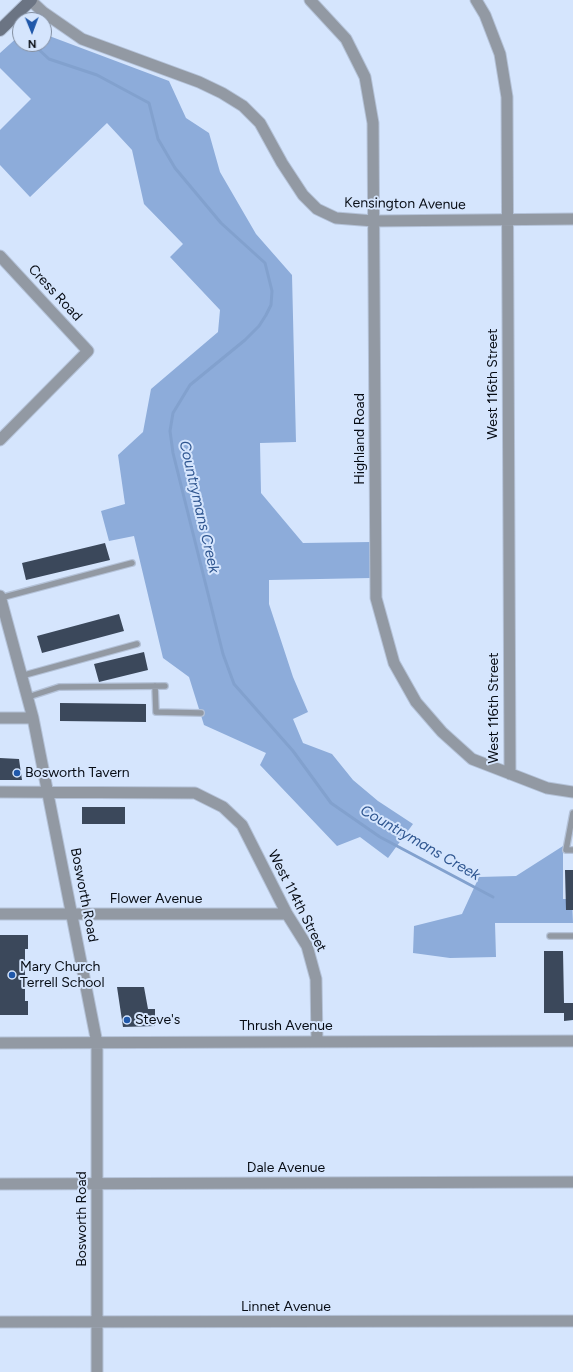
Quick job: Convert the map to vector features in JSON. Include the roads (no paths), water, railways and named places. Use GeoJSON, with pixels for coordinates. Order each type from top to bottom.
{"type":"FeatureCollection","features":[{"type":"Feature","properties":{"kind":"street","name":"Kensington Avenue"},"geometry":{"type":"LineString","coordinates":[[31,0],[43,12],[82,39],[198,82],[222,93],[243,106],[260,123],[282,163],[303,195],[317,209],[336,218],[374,221],[573,219]]}},
{"type":"Feature","properties":{"kind":"street"},"geometry":{"type":"LineString","coordinates":[[0,30],[31,0]]}},
{"type":"Feature","properties":{"kind":"street","name":"Highland Road"},"geometry":{"type":"LineString","coordinates":[[310,0],[346,39],[365,77],[373,123],[376,598],[394,663],[416,702],[442,732],[472,759],[547,788],[573,792]]}},
{"type":"Feature","properties":{"kind":"street","name":"West 116th Street"},"geometry":{"type":"LineString","coordinates":[[476,0],[485,15],[500,54],[507,98],[510,774]]}},
{"type":"Feature","properties":{"kind":"street","name":"Cress Road"},"geometry":{"type":"LineString","coordinates":[[0,256],[88,351],[0,440]]}},
{"type":"Feature","properties":{"kind":"street","name":"Bosworth Road"},"geometry":{"type":"LineString","coordinates":[[0,597],[20,676],[28,697],[49,791],[97,1042],[97,1372]]}},
{"type":"Feature","properties":{"kind":"street"},"geometry":{"type":"LineString","coordinates":[[0,718],[33,718]]}},
{"type":"Feature","properties":{"kind":"street","name":"West 114th Street"},"geometry":{"type":"LineString","coordinates":[[0,792],[49,791],[195,793],[223,807],[242,825],[288,914],[307,946],[316,978],[318,1041]]}},
{"type":"Feature","properties":{"kind":"street","name":"Flower Avenue"},"geometry":{"type":"LineString","coordinates":[[0,914],[288,914]]}},
{"type":"Feature","properties":{"kind":"street","name":"Thrush Avenue"},"geometry":{"type":"LineString","coordinates":[[0,1043],[573,1041]]}},
{"type":"Feature","properties":{"kind":"street","name":"Dale Avenue"},"geometry":{"type":"LineString","coordinates":[[0,1184],[573,1182]]}},
{"type":"Feature","properties":{"kind":"street","name":"Linnet Avenue"},"geometry":{"type":"LineString","coordinates":[[0,1322],[573,1321]]}},
{"type":"Feature","properties":{"kind":"lane"},"geometry":{"type":"LineString","coordinates":[[0,597],[132,563]]}},
{"type":"Feature","properties":{"kind":"lane"},"geometry":{"type":"LineString","coordinates":[[20,676],[137,644]]}},
{"type":"Feature","properties":{"kind":"lane"},"geometry":{"type":"LineString","coordinates":[[155,686],[156,712],[201,713]]}},
{"type":"Feature","properties":{"kind":"lane"},"geometry":{"type":"LineString","coordinates":[[28,697],[59,687],[166,686]]}},
{"type":"Feature","properties":{"kind":"lane"},"geometry":{"type":"LineString","coordinates":[[573,812],[566,850],[573,850]]}},
{"type":"Feature","properties":{"kind":"lane"},"geometry":{"type":"LineString","coordinates":[[550,936],[573,936]]}},
{"type":"Feature","properties":{"kind":"waterway","name":"Countrymans Creek"},"geometry":{"type":"LineString","coordinates":[[41,52],[49,59],[97,75],[149,103],[158,139],[175,168],[221,223],[265,263],[272,291],[271,305],[266,315],[259,326],[245,340],[190,385],[173,413],[170,431],[173,453],[223,654],[234,684],[293,751],[331,803],[380,837],[493,897]]}},
{"type":"Feature","properties":{"kind":"place","name":"Bosworth Tavern"},"geometry":{"type":"Point","coordinates":[17,773]}},
{"type":"Feature","properties":{"kind":"place","name":"Mary Church Terrell School"},"geometry":{"type":"Point","coordinates":[12,975]}},
{"type":"Feature","properties":{"kind":"place","name":"Steve's"},"geometry":{"type":"Point","coordinates":[127,1020]}}]}
